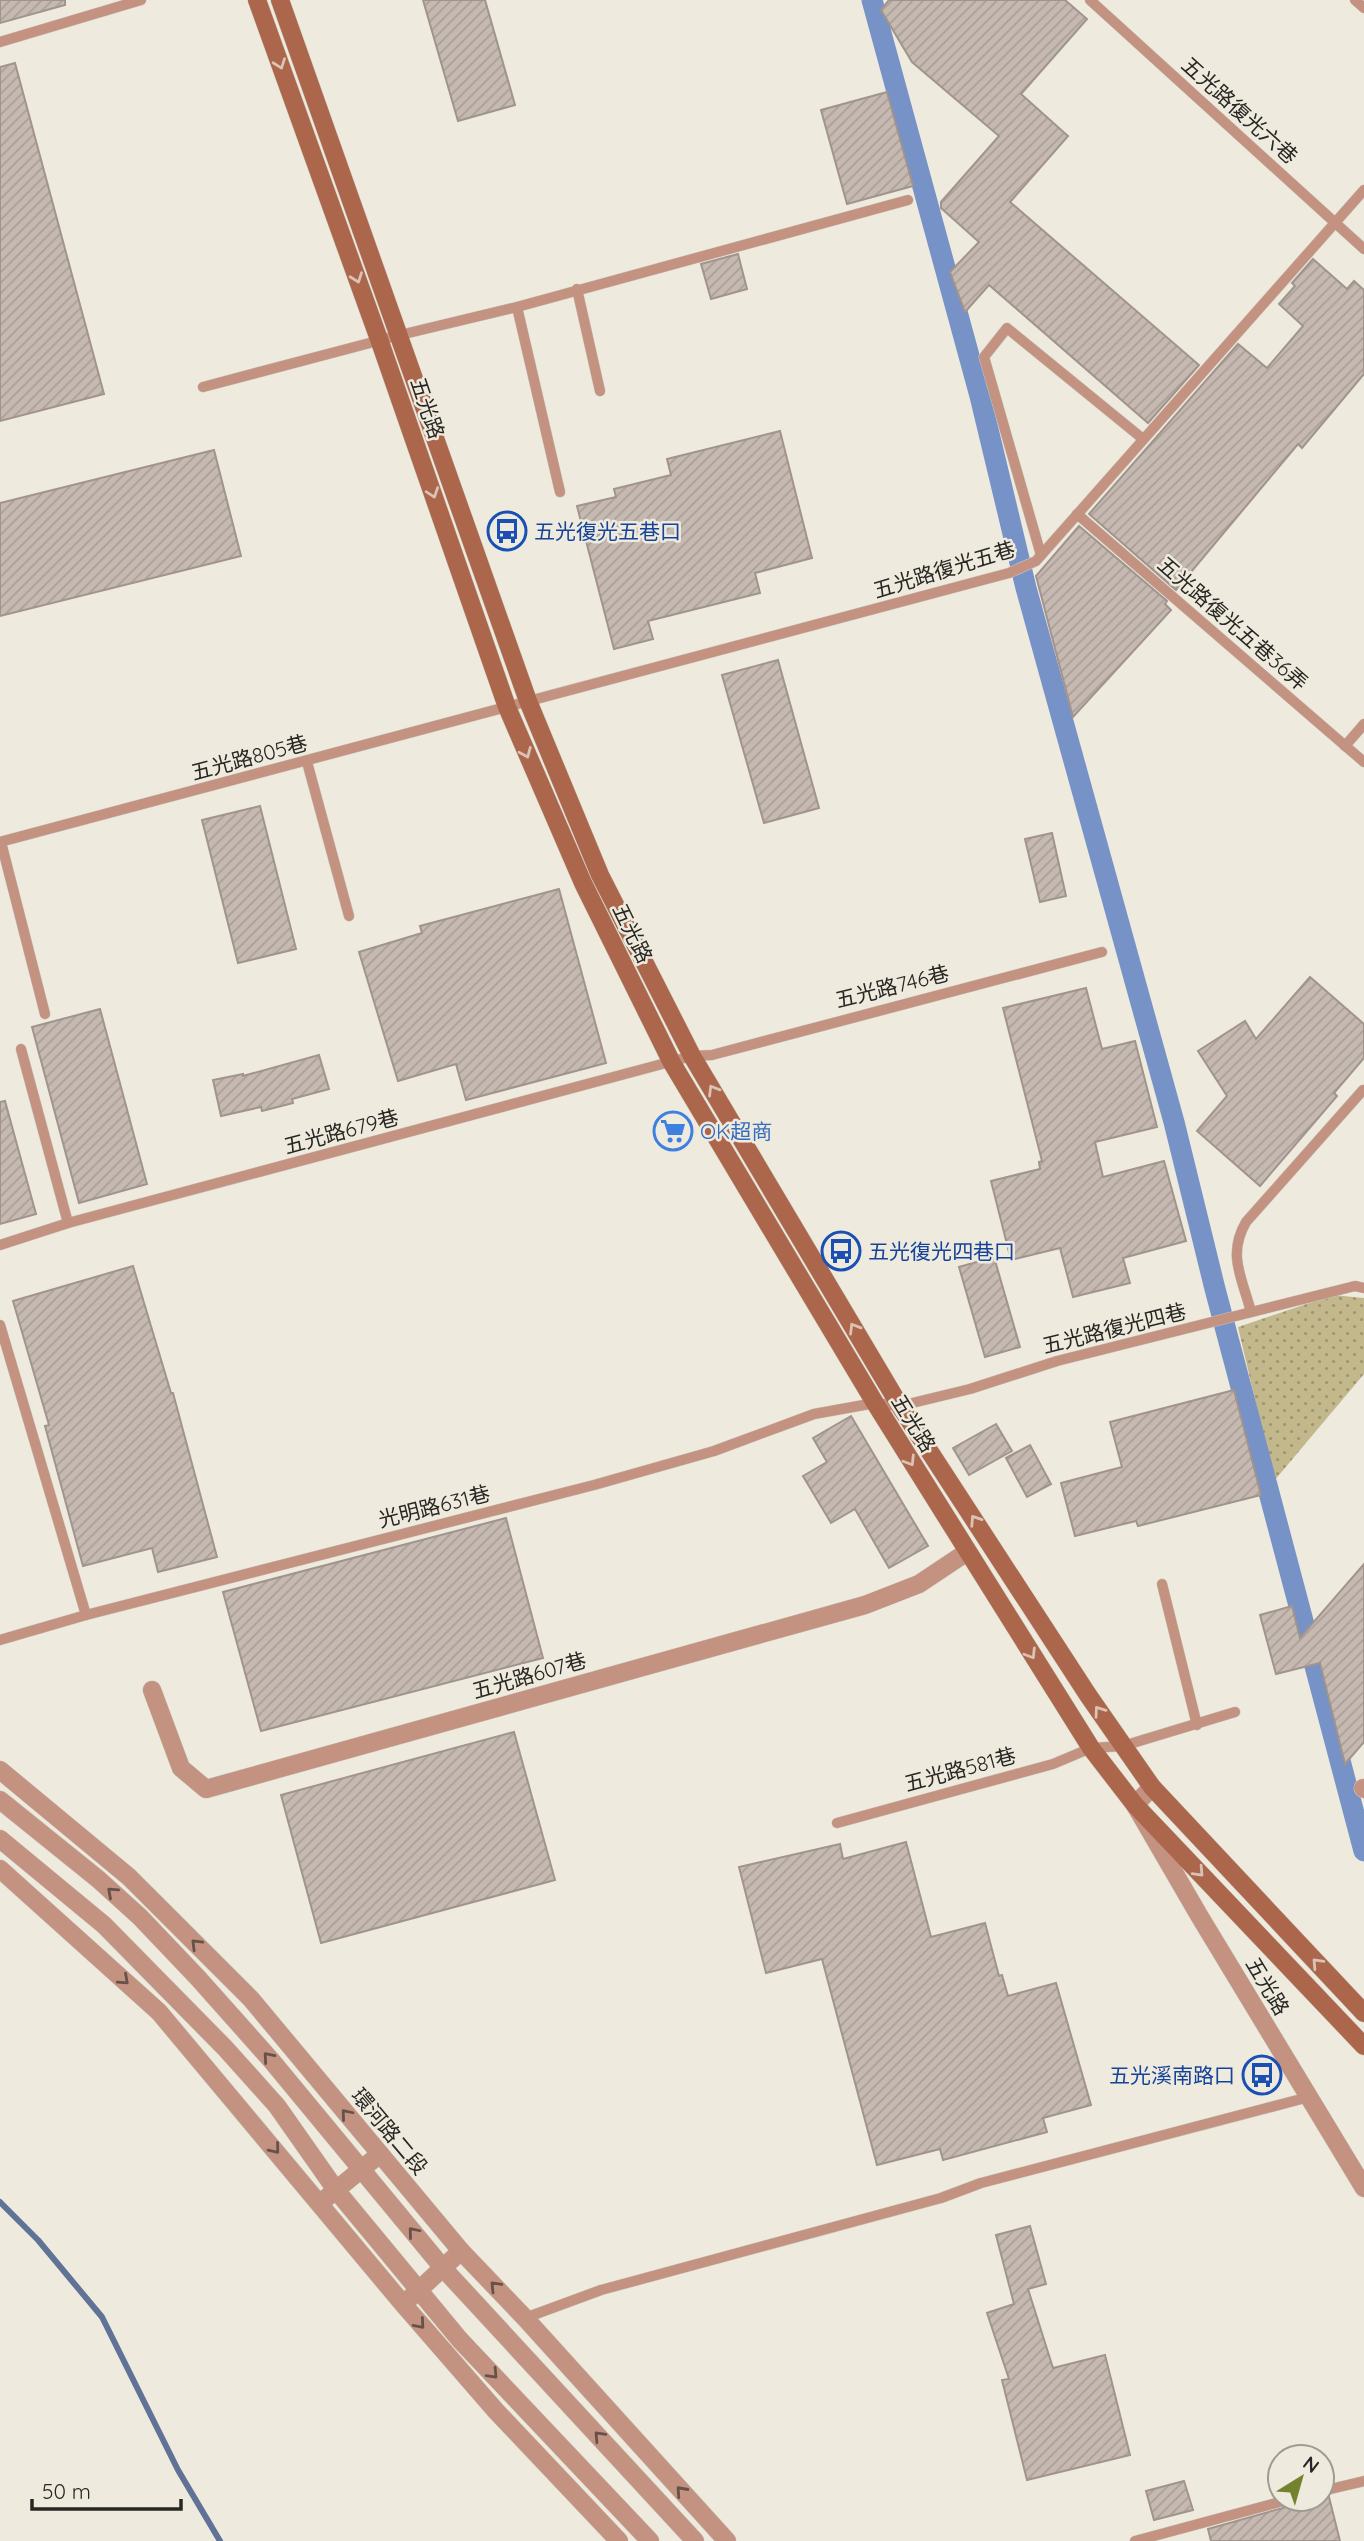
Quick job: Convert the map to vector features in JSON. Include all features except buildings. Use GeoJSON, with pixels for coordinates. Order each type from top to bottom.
{"type":"FeatureCollection","features":[{"type":"Feature","properties":{"kind":"main road","name":"五光路"},"geometry":{"type":"LineString","coordinates":[[257,0],[507,707],[583,883],[672,1063],[874,1403],[1091,1748],[1135,1805],[1364,2046]]}},
{"type":"Feature","properties":{"kind":"main road","name":"五光路"},"geometry":{"type":"LineString","coordinates":[[280,0],[528,701],[600,875],[692,1056],[901,1406],[1088,1695],[1152,1787],[1364,2013]]}},
{"type":"Feature","properties":{"kind":"street","name":"五光路607巷"},"geometry":{"type":"LineString","coordinates":[[152,1690],[181,1768],[206,1789],[865,1605],[919,1584],[967,1552]]}},
{"type":"Feature","properties":{"kind":"street","name":"環河路二段"},"geometry":{"type":"LineString","coordinates":[[0,1770],[129,1877],[251,1999],[461,2251],[727,2541]]}},
{"type":"Feature","properties":{"kind":"street"},"geometry":{"type":"LineString","coordinates":[[1135,1805],[1152,1787]]}},
{"type":"Feature","properties":{"kind":"street"},"geometry":{"type":"LineString","coordinates":[[0,1800],[140,1917],[271,2060],[443,2269],[695,2541]]}},
{"type":"Feature","properties":{"kind":"street","name":"五光路"},"geometry":{"type":"LineString","coordinates":[[1135,1805],[1364,2189]]}},
{"type":"Feature","properties":{"kind":"street"},"geometry":{"type":"LineString","coordinates":[[0,1839],[104,1925],[225,2048],[277,2106],[336,2190],[460,2340],[650,2541]]}},
{"type":"Feature","properties":{"kind":"street"},"geometry":{"type":"LineString","coordinates":[[0,1869],[159,2011],[403,2304],[496,2411],[619,2541]]}},
{"type":"Feature","properties":{"kind":"street"},"geometry":{"type":"LineString","coordinates":[[319,2204],[380,2154]]}},
{"type":"Feature","properties":{"kind":"street"},"geometry":{"type":"LineString","coordinates":[[403,2304],[461,2251]]}},
{"type":"Feature","properties":{"kind":"lane"},"geometry":{"type":"LineString","coordinates":[[0,42],[141,0]]}},
{"type":"Feature","properties":{"kind":"lane","name":"五光路復光六巷"},"geometry":{"type":"LineString","coordinates":[[1090,0],[1364,248]]}},
{"type":"Feature","properties":{"kind":"lane"},"geometry":{"type":"LineString","coordinates":[[1355,0],[1364,8]]}},
{"type":"Feature","properties":{"kind":"lane","name":"五光路復光五巷"},"geometry":{"type":"LineString","coordinates":[[507,707],[1009,573],[1038,558],[1364,190]]}},
{"type":"Feature","properties":{"kind":"lane"},"geometry":{"type":"LineString","coordinates":[[204,387],[517,307],[908,200]]}},
{"type":"Feature","properties":{"kind":"lane"},"geometry":{"type":"LineString","coordinates":[[577,289],[600,391]]}},
{"type":"Feature","properties":{"kind":"lane"},"geometry":{"type":"LineString","coordinates":[[517,307],[559,492]]}},
{"type":"Feature","properties":{"kind":"lane"},"geometry":{"type":"LineString","coordinates":[[1038,558],[985,357],[1007,328],[1143,439]]}},
{"type":"Feature","properties":{"kind":"lane","name":"五光路復光五巷36弄"},"geometry":{"type":"LineString","coordinates":[[1077,514],[1364,762]]}},
{"type":"Feature","properties":{"kind":"lane","name":"五光路805巷"},"geometry":{"type":"LineString","coordinates":[[0,842],[507,707]]}},
{"type":"Feature","properties":{"kind":"lane"},"geometry":{"type":"LineString","coordinates":[[1345,746],[1364,724]]}},
{"type":"Feature","properties":{"kind":"lane"},"geometry":{"type":"LineString","coordinates":[[307,762],[349,916]]}},
{"type":"Feature","properties":{"kind":"lane"},"geometry":{"type":"LineString","coordinates":[[0,842],[45,1014]]}},
{"type":"Feature","properties":{"kind":"lane","name":"五光路746巷"},"geometry":{"type":"LineString","coordinates":[[692,1056],[712,1055],[1102,952]]}},
{"type":"Feature","properties":{"kind":"lane"},"geometry":{"type":"LineString","coordinates":[[21,1049],[68,1223]]}},
{"type":"Feature","properties":{"kind":"lane","name":"五光路679巷"},"geometry":{"type":"LineString","coordinates":[[0,1245],[68,1223],[692,1056]]}},
{"type":"Feature","properties":{"kind":"lane"},"geometry":{"type":"LineString","coordinates":[[1251,1312],[1235,1252],[1246,1222],[1363,1090]]}},
{"type":"Feature","properties":{"kind":"lane","name":"五光路復光四巷"},"geometry":{"type":"LineString","coordinates":[[874,1403],[901,1406],[970,1389],[1057,1361],[1237,1315],[1355,1286],[1364,1288]]}},
{"type":"Feature","properties":{"kind":"lane"},"geometry":{"type":"LineString","coordinates":[[0,1325],[86,1615]]}},
{"type":"Feature","properties":{"kind":"lane","name":"光明路631巷"},"geometry":{"type":"LineString","coordinates":[[0,1640],[86,1615],[594,1485],[714,1451],[814,1415],[874,1403]]}},
{"type":"Feature","properties":{"kind":"lane"},"geometry":{"type":"LineString","coordinates":[[1162,1584],[1197,1725]]}},
{"type":"Feature","properties":{"kind":"lane","name":"五光路581巷"},"geometry":{"type":"LineString","coordinates":[[837,1823],[1054,1764],[1091,1748],[1124,1746],[1235,1712]]}},
{"type":"Feature","properties":{"kind":"lane"},"geometry":{"type":"LineString","coordinates":[[525,2318],[601,2290],[941,2198],[981,2183],[1309,2097]]}},
{"type":"Feature","properties":{"kind":"lane"},"geometry":{"type":"LineString","coordinates":[[1336,2488],[1364,2481]]}},
{"type":"Feature","properties":{"kind":"lane"},"geometry":{"type":"LineString","coordinates":[[1135,2541],[1266,2506]]}},
{"type":"Feature","properties":{"kind":"shaded area"},"geometry":{"type":"Polygon","coordinates":[[[1333,1295],[1364,1298],[1364,1374],[1274,1481],[1238,1327],[1333,1295]]]}},
{"type":"Feature","properties":{"kind":"waterway"},"geometry":{"type":"LineString","coordinates":[[872,0],[980,396],[1026,588],[1174,1122],[1215,1289],[1364,1851]]}},
{"type":"Feature","properties":{"kind":"waterway"},"geometry":{"type":"LineString","coordinates":[[0,2202],[38,2240],[102,2317],[178,2470],[220,2541]]}},
{"type":"Feature","properties":{"kind":"place","name":"五光復光五巷口"},"geometry":{"type":"Point","coordinates":[507,531]}},
{"type":"Feature","properties":{"kind":"place","name":"OK超商"},"geometry":{"type":"Point","coordinates":[673,1131]}},
{"type":"Feature","properties":{"kind":"place","name":"五光復光四巷口"},"geometry":{"type":"Point","coordinates":[841,1251]}},
{"type":"Feature","properties":{"kind":"place","name":"五光溪南路口"},"geometry":{"type":"Point","coordinates":[1262,2075]}}]}
